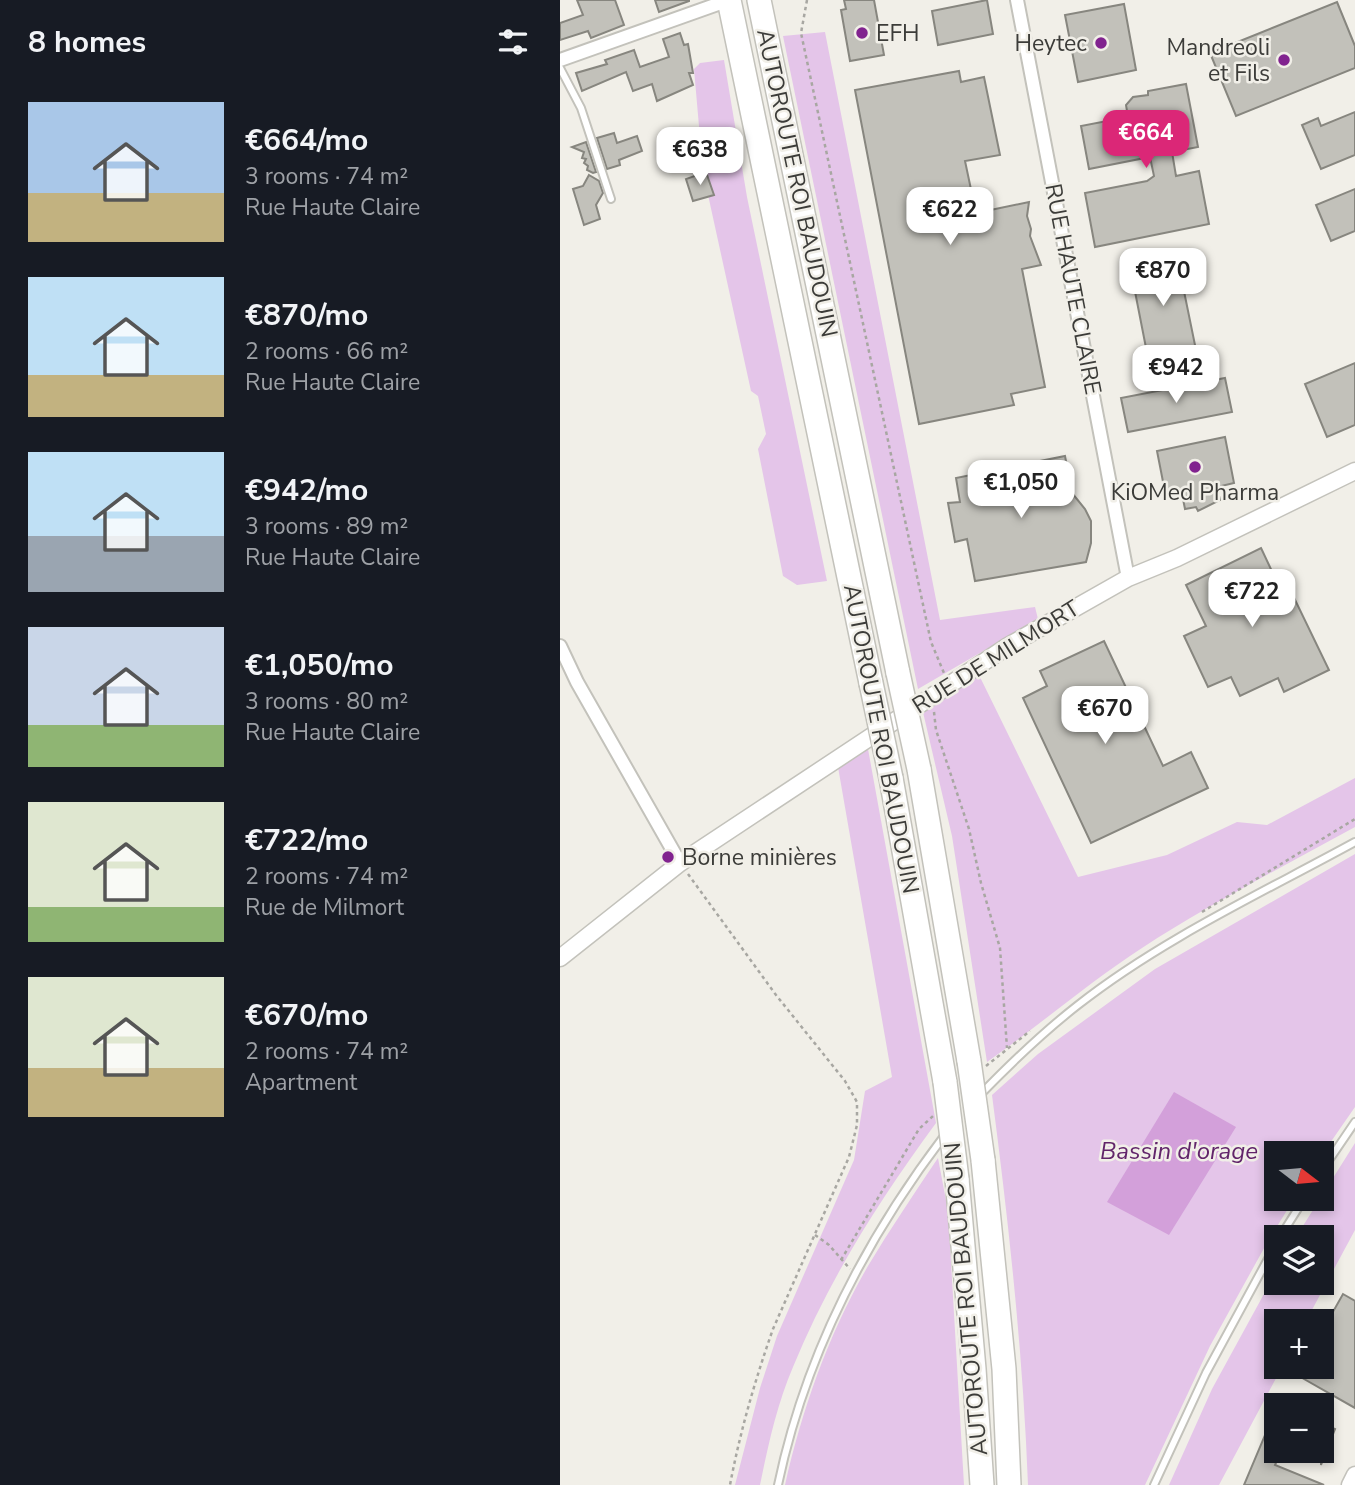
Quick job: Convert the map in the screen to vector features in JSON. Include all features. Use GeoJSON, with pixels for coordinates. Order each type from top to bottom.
{"type":"FeatureCollection","features":[{"type":"Feature","properties":{"kind":"highway","name":"AUTOROUTE ROI BAUDOUIN"},"geometry":{"type":"LineString","coordinates":[[729,0],[891,778],[945,1082],[957,1179],[982,1485]]}},
{"type":"Feature","properties":{"kind":"highway","name":"AUTOROUTE ROI BAUDOUIN"},"geometry":{"type":"LineString","coordinates":[[759,0],[919,769],[970,1061],[1004,1369],[1009,1485]]}},
{"type":"Feature","properties":{"kind":"street"},"geometry":{"type":"LineString","coordinates":[[560,60],[729,0]]}},
{"type":"Feature","properties":{"kind":"street","name":"RUE HAUTE CLAIRE"},"geometry":{"type":"LineString","coordinates":[[1017,0],[1128,578]]}},
{"type":"Feature","properties":{"kind":"street","name":"RUE DE MILMORT"},"geometry":{"type":"LineString","coordinates":[[560,958],[680,863],[948,684],[1041,626],[1128,578],[1177,558],[1355,471]]}},
{"type":"Feature","properties":{"kind":"street"},"geometry":{"type":"LineString","coordinates":[[560,646],[577,682],[680,863]]}},
{"type":"Feature","properties":{"kind":"street"},"geometry":{"type":"LineString","coordinates":[[1350,1485],[1355,1475]]}},
{"type":"Feature","properties":{"kind":"lane"},"geometry":{"type":"LineString","coordinates":[[560,68],[581,108],[611,199]]}},
{"type":"Feature","properties":{"kind":"lane"},"geometry":{"type":"LineString","coordinates":[[971,1105],[1037,1040],[1079,1004],[1132,967],[1355,842]]}},
{"type":"Feature","properties":{"kind":"lane"},"geometry":{"type":"LineString","coordinates":[[1334,1153],[1355,1122]]}},
{"type":"Feature","properties":{"kind":"lane"},"geometry":{"type":"LineString","coordinates":[[778,1485],[792,1428],[826,1333],[856,1272],[915,1175],[954,1123]]}},
{"type":"Feature","properties":{"kind":"lane"},"geometry":{"type":"LineString","coordinates":[[1154,1485],[1211,1363],[1264,1266]]}},
{"type":"Feature","properties":{"kind":"path"},"geometry":{"type":"LineString","coordinates":[[807,0],[801,33],[931,642],[948,684]]}},
{"type":"Feature","properties":{"kind":"path"},"geometry":{"type":"LineString","coordinates":[[932,695],[936,730],[969,829],[1000,948],[1007,1048]]}},
{"type":"Feature","properties":{"kind":"path"},"geometry":{"type":"LineString","coordinates":[[680,863],[775,995],[845,1081],[857,1102],[857,1125],[849,1157],[773,1329],[745,1416],[730,1485]]}},
{"type":"Feature","properties":{"kind":"path"},"geometry":{"type":"LineString","coordinates":[[815,1236],[829,1245],[846,1266],[856,1272]]}},
{"type":"Feature","properties":{"kind":"shaded area"},"geometry":{"type":"Polygon","coordinates":[[[825,32],[940,620],[1035,607],[1038,619],[918,689],[783,36],[825,32]]]}},
{"type":"Feature","properties":{"kind":"shaded area"},"geometry":{"type":"Polygon","coordinates":[[[724,60],[747,197],[827,581],[797,585],[783,576],[758,449],[766,434],[758,396],[751,391],[703,172],[694,69],[700,63],[724,60]]]}},
{"type":"Feature","properties":{"kind":"shaded area"},"geometry":{"type":"Polygon","coordinates":[[[979,675],[1078,877],[1167,855],[1237,822],[1267,825],[1355,778],[1355,827],[1142,948],[987,1062],[952,836],[922,708],[979,675]]]}},
{"type":"Feature","properties":{"kind":"shaded area"},"geometry":{"type":"Polygon","coordinates":[[[868,749],[936,1123],[857,1240],[807,1334],[782,1396],[760,1485],[735,1485],[760,1388],[777,1336],[854,1160],[865,1091],[892,1077],[838,767],[868,749]]]}},
{"type":"Feature","properties":{"kind":"shaded area"},"geometry":{"type":"Polygon","coordinates":[[[1355,854],[1355,1107],[1331,1141],[1264,1141],[1264,1211],[1287,1211],[1278,1225],[1264,1225],[1264,1248],[1210,1346],[1145,1485],[1028,1485],[1023,1387],[992,1095],[1038,1054],[1155,969],[1355,854]]]}},
{"type":"Feature","properties":{"kind":"shaded area"},"geometry":{"type":"Polygon","coordinates":[[[1355,1143],[1355,1230],[1334,1269],[1334,1225],[1304,1225],[1312,1211],[1334,1211],[1334,1176],[1355,1143]]]}},
{"type":"Feature","properties":{"kind":"shaded area"},"geometry":{"type":"Polygon","coordinates":[[[938,1158],[948,1211],[964,1485],[785,1485],[808,1400],[841,1318],[876,1252],[938,1158]]]}},
{"type":"Feature","properties":{"kind":"shaded area"},"geometry":{"type":"Polygon","coordinates":[[[1264,1294],[1320,1295],[1312,1309],[1264,1309],[1264,1379],[1276,1379],[1268,1393],[1264,1393],[1264,1401],[1219,1485],[1169,1485],[1212,1389],[1264,1294]]]}},
{"type":"Feature","properties":{"kind":"water","name":"Bassin d'orage"},"geometry":{"type":"Polygon","coordinates":[[[1174,1092],[1236,1127],[1169,1235],[1107,1202],[1174,1092]]]}},
{"type":"Feature","properties":{"kind":"building"},"geometry":{"type":"Polygon","coordinates":[[[577,0],[615,0],[624,25],[591,38],[588,31],[560,40],[560,23],[583,15],[577,0]]]}},
{"type":"Feature","properties":{"kind":"building"},"geometry":{"type":"Polygon","coordinates":[[[655,0],[689,0],[689,1],[659,12],[655,0]]]}},
{"type":"Feature","properties":{"kind":"building","name":"EFH"},"geometry":{"type":"Polygon","coordinates":[[[844,0],[874,0],[884,55],[850,61],[841,10],[846,9],[844,0]]]}},
{"type":"Feature","properties":{"kind":"building"},"geometry":{"type":"Polygon","coordinates":[[[987,0],[993,34],[938,45],[932,11],[987,0]]]}},
{"type":"Feature","properties":{"kind":"building","name":"Mandreoli et Fils"},"geometry":{"type":"Polygon","coordinates":[[[1337,2],[1355,46],[1355,68],[1236,116],[1210,53],[1337,2]]]}},
{"type":"Feature","properties":{"kind":"building","name":"Heytec"},"geometry":{"type":"Polygon","coordinates":[[[1124,4],[1136,70],[1078,82],[1065,15],[1124,4]]]}},
{"type":"Feature","properties":{"kind":"building"},"geometry":{"type":"Polygon","coordinates":[[[680,33],[684,45],[688,44],[693,73],[689,73],[693,85],[657,101],[652,84],[633,91],[626,72],[582,91],[576,73],[607,64],[605,60],[634,50],[640,67],[669,57],[663,39],[680,33]]]}},
{"type":"Feature","properties":{"kind":"building"},"geometry":{"type":"Polygon","coordinates":[[[959,71],[961,82],[984,77],[1000,155],[965,161],[976,213],[1029,202],[1027,216],[1030,236],[1041,265],[1022,269],[1045,387],[1011,394],[1014,405],[919,424],[855,90],[959,71]]]}},
{"type":"Feature","properties":{"kind":"building"},"geometry":{"type":"Polygon","coordinates":[[[1186,84],[1198,147],[1172,152],[1176,176],[1199,171],[1209,224],[1095,247],[1085,193],[1147,181],[1154,176],[1150,157],[1089,169],[1081,126],[1128,117],[1126,105],[1133,97],[1148,95],[1148,91],[1186,84]]]}},
{"type":"Feature","properties":{"kind":"building"},"geometry":{"type":"Polygon","coordinates":[[[1355,112],[1355,155],[1321,169],[1302,125],[1318,118],[1321,126],[1355,112]]]}},
{"type":"Feature","properties":{"kind":"building"},"geometry":{"type":"Polygon","coordinates":[[[614,133],[617,143],[637,136],[642,151],[619,160],[620,165],[607,169],[597,138],[614,133]]]}},
{"type":"Feature","properties":{"kind":"building"},"geometry":{"type":"Polygon","coordinates":[[[586,142],[596,172],[593,173],[587,170],[588,166],[584,163],[584,152],[572,147],[586,142]]]}},
{"type":"Feature","properties":{"kind":"building"},"geometry":{"type":"Polygon","coordinates":[[[706,172],[714,195],[693,201],[686,179],[706,172]]]}},
{"type":"Feature","properties":{"kind":"building"},"geometry":{"type":"Polygon","coordinates":[[[589,175],[599,181],[603,193],[596,205],[600,219],[584,225],[573,189],[583,186],[589,175]]]}},
{"type":"Feature","properties":{"kind":"building"},"geometry":{"type":"Polygon","coordinates":[[[1355,189],[1355,231],[1331,241],[1316,205],[1355,189]]]}},
{"type":"Feature","properties":{"kind":"building"},"geometry":{"type":"Polygon","coordinates":[[[1177,257],[1196,350],[1148,358],[1130,266],[1177,257]]]}},
{"type":"Feature","properties":{"kind":"building"},"geometry":{"type":"Polygon","coordinates":[[[1355,363],[1355,425],[1327,437],[1305,384],[1355,363]]]}},
{"type":"Feature","properties":{"kind":"building"},"geometry":{"type":"Polygon","coordinates":[[[1225,378],[1232,412],[1128,432],[1121,398],[1225,378]]]}},
{"type":"Feature","properties":{"kind":"building","name":"KiOMed Pharma"},"geometry":{"type":"Polygon","coordinates":[[[1225,437],[1234,483],[1217,487],[1220,500],[1198,511],[1196,507],[1185,509],[1182,494],[1166,497],[1157,451],[1225,437]]]}},
{"type":"Feature","properties":{"kind":"building"},"geometry":{"type":"Polygon","coordinates":[[[1065,456],[1072,493],[1091,521],[1091,543],[1086,562],[975,581],[967,539],[955,542],[948,503],[960,502],[956,478],[1065,456]]]}},
{"type":"Feature","properties":{"kind":"building"},"geometry":{"type":"Polygon","coordinates":[[[1261,548],[1276,580],[1284,577],[1329,670],[1284,692],[1278,678],[1240,696],[1231,677],[1208,687],[1184,636],[1206,626],[1186,585],[1261,548]]]}},
{"type":"Feature","properties":{"kind":"building"},"geometry":{"type":"Polygon","coordinates":[[[1104,641],[1163,766],[1191,752],[1208,788],[1091,843],[1023,698],[1047,686],[1040,671],[1104,641]]]}},
{"type":"Feature","properties":{"kind":"building"},"geometry":{"type":"Polygon","coordinates":[[[1343,1294],[1355,1301],[1355,1408],[1334,1396],[1334,1393],[1329,1393],[1304,1379],[1334,1379],[1334,1310],[1343,1294]]]}},
{"type":"Feature","properties":{"kind":"building"},"geometry":{"type":"Polygon","coordinates":[[[1264,1438],[1264,1463],[1276,1463],[1275,1465],[1324,1485],[1244,1485],[1264,1438]]]}},
{"type":"Feature","properties":{"kind":"place","name":"EFH"},"geometry":{"type":"Point","coordinates":[862,33]}},
{"type":"Feature","properties":{"kind":"place","name":"Heytec"},"geometry":{"type":"Point","coordinates":[1101,43]}},
{"type":"Feature","properties":{"kind":"place","name":"Mandreoli et Fils"},"geometry":{"type":"Point","coordinates":[1284,60]}},
{"type":"Feature","properties":{"kind":"place","name":"KiOMed Pharma"},"geometry":{"type":"Point","coordinates":[1195,467]}},
{"type":"Feature","properties":{"kind":"place","name":"Borne minières"},"geometry":{"type":"Point","coordinates":[668,857]}}]}
